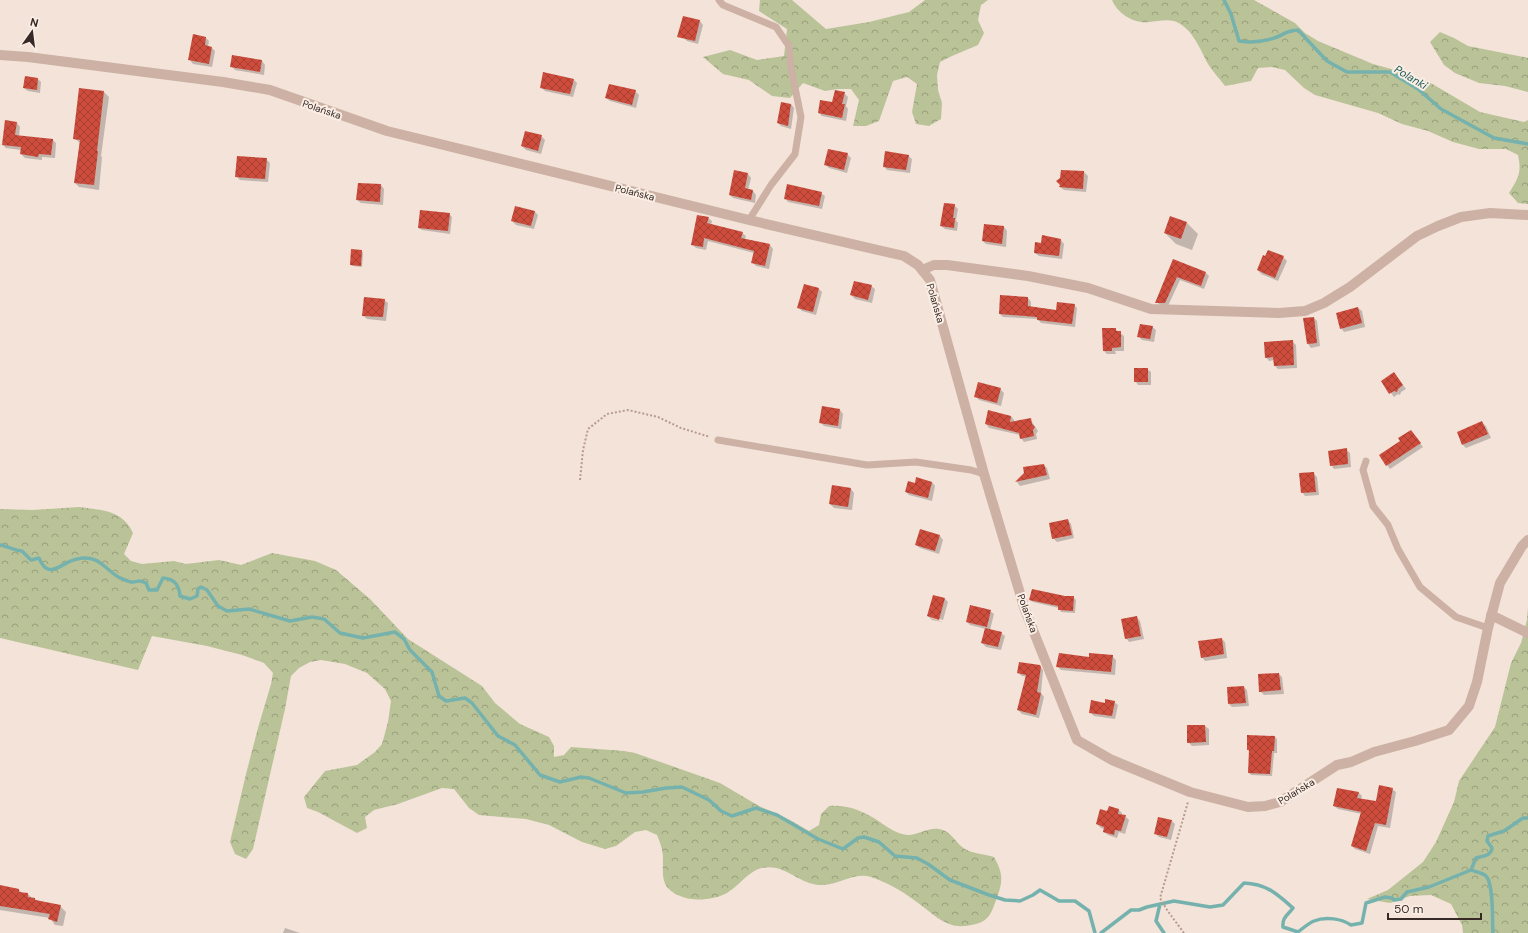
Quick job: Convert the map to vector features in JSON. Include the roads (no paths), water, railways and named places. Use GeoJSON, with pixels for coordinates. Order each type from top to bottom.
{"type":"FeatureCollection","features":[{"type":"Feature","properties":{"kind":"street","name":"Polańska"},"geometry":{"type":"LineString","coordinates":[[0,55],[28,56],[223,82],[270,90],[387,131],[749,220],[904,256],[918,265],[930,280],[984,474],[1025,610],[1077,740],[1112,760],[1190,792],[1248,807],[1265,806],[1280,802],[1337,765],[1351,762],[1374,752],[1449,730],[1469,706],[1477,682],[1491,615],[1500,583],[1522,546],[1528,540]]}},
{"type":"Feature","properties":{"kind":"street"},"geometry":{"type":"LineString","coordinates":[[922,270],[934,265],[947,265],[1028,276],[1088,288],[1151,309],[1279,313],[1305,311],[1324,303],[1350,287],[1417,236],[1438,226],[1461,217],[1490,213],[1528,215]]}},
{"type":"Feature","properties":{"kind":"street"},"geometry":{"type":"LineString","coordinates":[[1491,615],[1528,633]]}},
{"type":"Feature","properties":{"kind":"lane"},"geometry":{"type":"LineString","coordinates":[[719,0],[723,4],[776,27],[789,46],[791,68],[801,117],[795,154],[771,185],[749,220]]}},
{"type":"Feature","properties":{"kind":"lane"},"geometry":{"type":"LineString","coordinates":[[718,440],[867,464],[916,462],[971,470],[984,474]]}},
{"type":"Feature","properties":{"kind":"lane"},"geometry":{"type":"LineString","coordinates":[[1366,461],[1363,470],[1373,506],[1388,525],[1398,549],[1420,587],[1456,617],[1488,628]]}},
{"type":"Feature","properties":{"kind":"waterway","name":"Polanki"},"geometry":{"type":"LineString","coordinates":[[1224,0],[1231,14],[1239,41],[1263,41],[1298,30],[1327,61],[1347,72],[1390,72],[1418,89],[1441,109],[1494,138],[1528,144]]}},
{"type":"Feature","properties":{"kind":"waterway"},"geometry":{"type":"LineString","coordinates":[[0,545],[22,551],[31,560],[39,558],[43,565],[47,569],[51,570],[71,561],[85,558],[96,560],[120,578],[131,582],[140,581],[146,583],[149,590],[157,590],[163,578],[173,581],[177,585],[180,596],[190,599],[197,596],[198,589],[201,587],[207,590],[218,606],[227,611],[249,609],[290,621],[312,617],[324,619],[340,633],[363,638],[395,632],[404,639],[410,650],[432,672],[439,696],[446,701],[465,698],[472,703],[498,736],[515,745],[540,775],[560,782],[581,777],[589,778],[626,793],[682,787],[709,800],[721,811],[732,816],[756,808],[777,815],[818,839],[843,849],[858,838],[864,837],[879,842],[895,856],[917,858],[950,880],[1005,900],[1020,901],[1040,890],[1059,901],[1075,901],[1089,911],[1095,933]]}},
{"type":"Feature","properties":{"kind":"waterway"},"geometry":{"type":"LineString","coordinates":[[1471,870],[1476,858],[1490,853],[1492,848],[1487,841],[1488,836],[1504,831],[1523,818],[1528,818]]}},
{"type":"Feature","properties":{"kind":"waterway"},"geometry":{"type":"LineString","coordinates":[[1471,870],[1485,875],[1489,880],[1492,903],[1493,933]]}},
{"type":"Feature","properties":{"kind":"waterway"},"geometry":{"type":"LineString","coordinates":[[1101,933],[1131,910],[1139,910],[1174,901],[1210,907],[1223,905],[1244,883],[1259,885],[1277,894],[1293,908],[1284,918],[1283,927],[1298,932],[1314,921],[1329,918],[1343,921],[1351,925],[1362,923],[1366,903],[1385,897],[1392,898],[1394,900],[1401,899],[1407,892],[1429,887],[1471,870]]}},
{"type":"Feature","properties":{"kind":"waterway"},"geometry":{"type":"LineString","coordinates":[[1160,904],[1156,921],[1164,933]]}}]}
